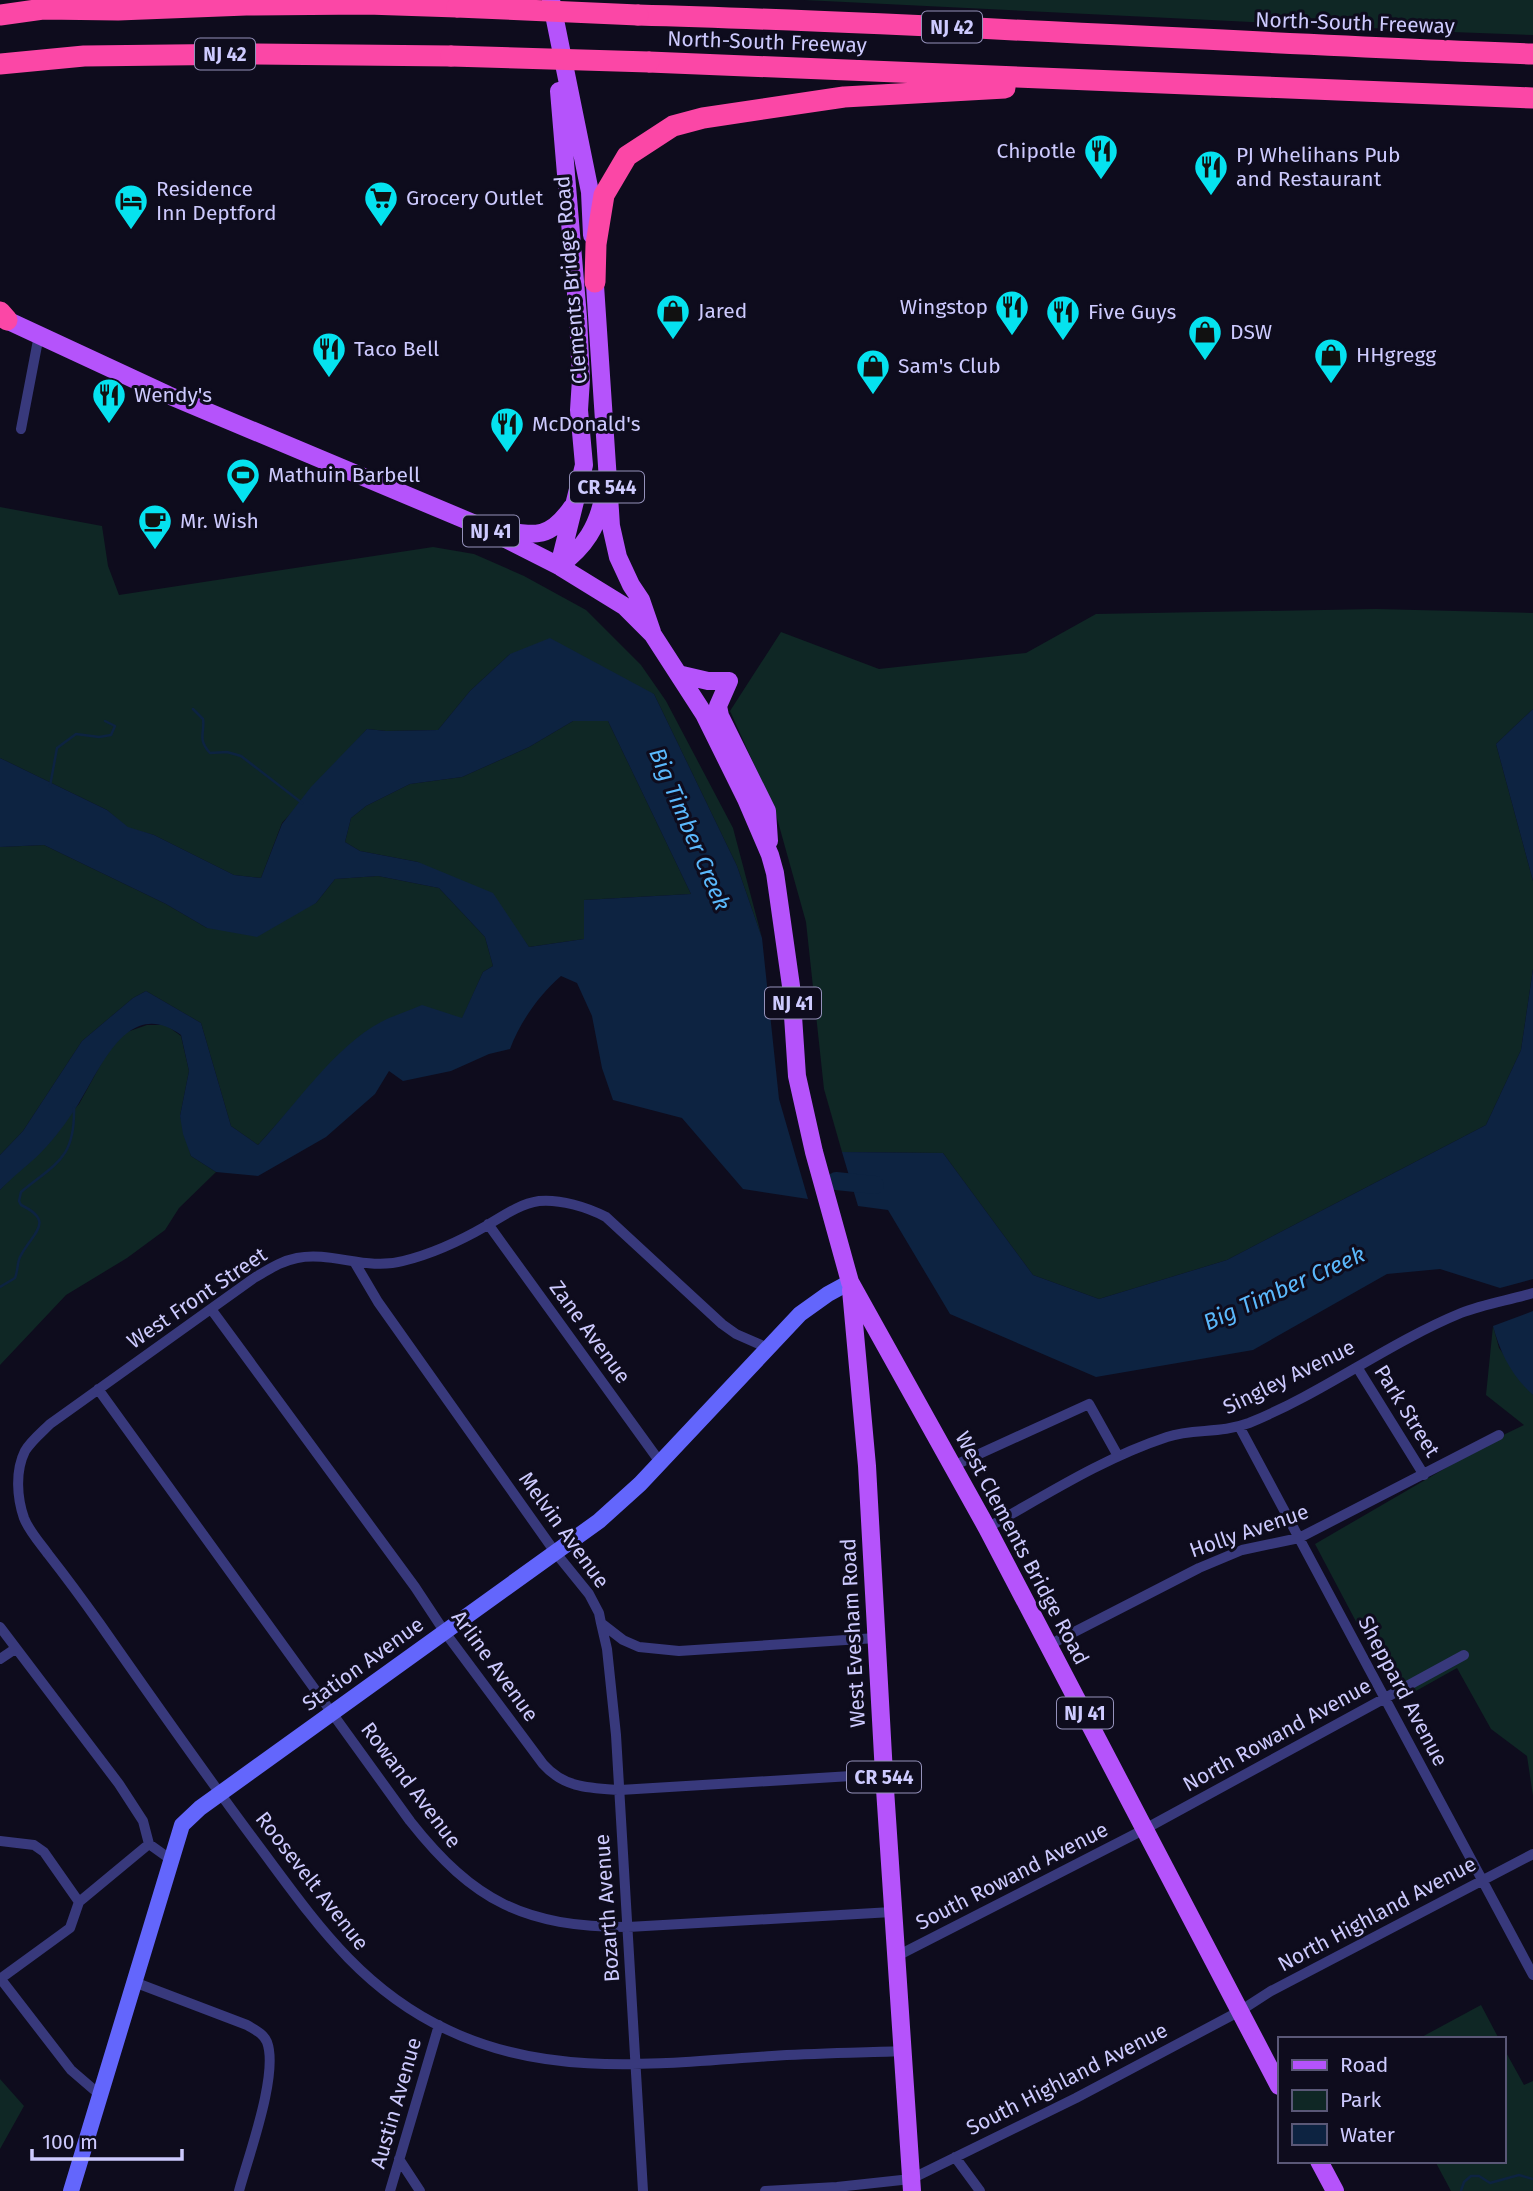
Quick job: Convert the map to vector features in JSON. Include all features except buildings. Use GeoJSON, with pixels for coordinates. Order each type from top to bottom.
{"type":"FeatureCollection","features":[{"type":"Feature","properties":{"kind":"highway"},"geometry":{"type":"LineString","coordinates":[[43,9],[107,0]]}},
{"type":"Feature","properties":{"kind":"highway"},"geometry":{"type":"LineString","coordinates":[[402,0],[457,7]]}},
{"type":"Feature","properties":{"kind":"highway","name":"North-South Freeway"},"geometry":{"type":"LineString","coordinates":[[0,15],[43,9],[355,4],[837,20],[1094,36],[1533,54]]}},
{"type":"Feature","properties":{"kind":"highway","name":"North-South Freeway"},"geometry":{"type":"LineString","coordinates":[[0,64],[84,56],[451,55],[1533,98]]}},
{"type":"Feature","properties":{"kind":"highway"},"geometry":{"type":"LineString","coordinates":[[0,78],[34,72],[84,56]]}},
{"type":"Feature","properties":{"kind":"highway"},"geometry":{"type":"LineString","coordinates":[[595,282],[604,195],[627,156],[673,126],[703,118],[818,100],[891,93],[1010,88],[1052,77]]}},
{"type":"Feature","properties":{"kind":"main road","name":"Clements Bridge Road"},"geometry":{"type":"LineString","coordinates":[[539,0],[560,96],[578,308],[581,379],[579,410],[584,465],[559,566]]}},
{"type":"Feature","properties":{"kind":"main road","name":"Clements Bridge Road"},"geometry":{"type":"LineString","coordinates":[[551,0],[590,192],[611,526],[618,557],[641,600],[653,635]]}},
{"type":"Feature","properties":{"kind":"main road","name":"NJ 41"},"geometry":{"type":"LineString","coordinates":[[2,317],[167,396],[480,526],[559,566]]}},
{"type":"Feature","properties":{"kind":"main road","name":"Clements Bridge Road"},"geometry":{"type":"LineString","coordinates":[[559,566],[580,550],[593,529],[601,507],[607,475]]}},
{"type":"Feature","properties":{"kind":"main road"},"geometry":{"type":"LineString","coordinates":[[480,526],[532,535],[552,530],[562,522],[576,502]]}},
{"type":"Feature","properties":{"kind":"main road","name":"Clements Bridge Road"},"geometry":{"type":"LineString","coordinates":[[559,566],[624,606],[653,635],[704,714],[770,855],[791,986],[797,1076],[814,1152],[832,1214]]}},
{"type":"Feature","properties":{"kind":"main road"},"geometry":{"type":"LineString","coordinates":[[678,674],[708,681],[729,681],[718,706],[720,716],[767,811],[770,855]]}},
{"type":"Feature","properties":{"kind":"main road","name":"West Clements Bridge Road"},"geometry":{"type":"LineString","coordinates":[[832,1214],[850,1282],[987,1528],[1278,2084]]}},
{"type":"Feature","properties":{"kind":"main road","name":"West Evesham Road"},"geometry":{"type":"LineString","coordinates":[[850,1282],[867,1466],[892,1912],[912,2185]]}},
{"type":"Feature","properties":{"kind":"main road"},"geometry":{"type":"LineString","coordinates":[[858,1364],[867,1343],[874,1340],[884,1343]]}},
{"type":"Feature","properties":{"kind":"main road"},"geometry":{"type":"LineString","coordinates":[[1320,2163],[1335,2191]]}},
{"type":"Feature","properties":{"kind":"street"},"geometry":{"type":"LineString","coordinates":[[21,429],[39,335]]}},
{"type":"Feature","properties":{"kind":"street","name":"West Front Street"},"geometry":{"type":"LineString","coordinates":[[18,1484],[24,1454],[50,1424],[266,1271],[298,1258],[316,1257],[383,1265],[401,1262],[454,1243],[525,1204],[540,1201],[558,1202],[594,1211],[606,1217],[722,1324],[736,1334],[768,1348]]}},
{"type":"Feature","properties":{"kind":"street","name":"Zane Avenue"},"geometry":{"type":"LineString","coordinates":[[488,1224],[660,1462]]}},
{"type":"Feature","properties":{"kind":"street","name":"Melvin Avenue"},"geometry":{"type":"LineString","coordinates":[[355,1263],[378,1303],[555,1552],[589,1594],[601,1623],[623,1640],[639,1647],[679,1651],[876,1638]]}},
{"type":"Feature","properties":{"kind":"street","name":"Station Avenue"},"geometry":{"type":"LineString","coordinates":[[71,2191],[182,1825],[219,1794],[599,1521],[640,1484],[800,1314],[850,1282]]}},
{"type":"Feature","properties":{"kind":"street","name":"Singley Avenue"},"geometry":{"type":"LineString","coordinates":[[987,1528],[1118,1456],[1179,1433],[1203,1433],[1239,1426],[1315,1391],[1463,1312],[1533,1293]]}},
{"type":"Feature","properties":{"kind":"street","name":"Arline Avenue"},"geometry":{"type":"LineString","coordinates":[[211,1309],[551,1774],[560,1780],[588,1788],[620,1790],[884,1774]]}},
{"type":"Feature","properties":{"kind":"street","name":"Park Street"},"geometry":{"type":"LineString","coordinates":[[1357,1367],[1424,1475]]}},
{"type":"Feature","properties":{"kind":"street","name":"Rowand Avenue"},"geometry":{"type":"LineString","coordinates":[[98,1389],[410,1821],[433,1850],[465,1880],[496,1901],[538,1918],[596,1927],[892,1912]]}},
{"type":"Feature","properties":{"kind":"street"},"geometry":{"type":"LineString","coordinates":[[953,1466],[1089,1404],[1118,1456]]}},
{"type":"Feature","properties":{"kind":"street","name":"Sheppard Avenue"},"geometry":{"type":"LineString","coordinates":[[1239,1426],[1533,1975]]}},
{"type":"Feature","properties":{"kind":"street","name":"Holly Avenue"},"geometry":{"type":"LineString","coordinates":[[1049,1645],[1199,1568],[1242,1550],[1299,1538],[1499,1435]]}},
{"type":"Feature","properties":{"kind":"street","name":"Roosevelt Avenue"},"geometry":{"type":"LineString","coordinates":[[18,1484],[24,1520],[88,1606],[219,1794],[320,1928],[349,1961],[398,2001],[439,2025],[507,2052],[584,2064],[637,2065],[902,2051]]}},
{"type":"Feature","properties":{"kind":"street","name":"Bozarth Avenue"},"geometry":{"type":"LineString","coordinates":[[601,1623],[608,1660],[620,1790],[643,2191]]}},
{"type":"Feature","properties":{"kind":"street"},"geometry":{"type":"LineString","coordinates":[[0,1627],[119,1784],[143,1821],[149,1843],[170,1859]]}},
{"type":"Feature","properties":{"kind":"street"},"geometry":{"type":"LineString","coordinates":[[0,1659],[15,1649]]}},
{"type":"Feature","properties":{"kind":"street","name":"North Rowand Avenue"},"geometry":{"type":"LineString","coordinates":[[1145,1829],[1464,1655]]}},
{"type":"Feature","properties":{"kind":"street","name":"South Rowand Avenue"},"geometry":{"type":"LineString","coordinates":[[895,1957],[1145,1829]]}},
{"type":"Feature","properties":{"kind":"street"},"geometry":{"type":"LineString","coordinates":[[0,1841],[34,1845],[44,1852],[79,1902]]}},
{"type":"Feature","properties":{"kind":"street"},"geometry":{"type":"LineString","coordinates":[[100,2095],[71,2070],[0,1979],[70,1928],[79,1902],[149,1843]]}},
{"type":"Feature","properties":{"kind":"street","name":"North Highland Avenue"},"geometry":{"type":"LineString","coordinates":[[1240,2011],[1271,1991],[1533,1854]]}},
{"type":"Feature","properties":{"kind":"street"},"geometry":{"type":"LineString","coordinates":[[134,1982],[247,2025],[266,2039],[270,2072],[239,2191]]}},
{"type":"Feature","properties":{"kind":"street","name":"South Highland Avenue"},"geometry":{"type":"LineString","coordinates":[[912,2185],[955,2157],[1076,2098],[1240,2011]]}},
{"type":"Feature","properties":{"kind":"street","name":"Austin Avenue"},"geometry":{"type":"LineString","coordinates":[[390,2191],[439,2025]]}},
{"type":"Feature","properties":{"kind":"street"},"geometry":{"type":"LineString","coordinates":[[955,2157],[980,2191]]}},
{"type":"Feature","properties":{"kind":"street"},"geometry":{"type":"LineString","coordinates":[[400,2159],[420,2191]]}},
{"type":"Feature","properties":{"kind":"street"},"geometry":{"type":"LineString","coordinates":[[765,2191],[912,2185]]}},
{"type":"Feature","properties":{"kind":"green space"},"geometry":{"type":"Polygon","coordinates":[[[804,0],[1533,0],[1533,35],[1452,32],[804,0]]]}},
{"type":"Feature","properties":{"kind":"green space"},"geometry":{"type":"Polygon","coordinates":[[[0,507],[102,526],[108,566],[119,595],[433,547],[474,554],[524,576],[586,610],[641,665],[666,701],[733,828],[762,938],[737,866],[654,694],[510,654],[470,691],[438,730],[367,729],[282,823],[261,878],[234,875],[154,835],[128,828],[107,810],[0,758],[0,507]]]}},
{"type":"Feature","properties":{"kind":"green space"},"geometry":{"type":"Polygon","coordinates":[[[1376,609],[1533,613],[1533,709],[1496,744],[1533,881],[1533,969],[1521,1050],[1486,1125],[1227,1260],[1099,1299],[1033,1275],[943,1153],[842,1152],[824,1089],[806,922],[775,811],[730,711],[781,632],[879,669],[1026,653],[1096,614],[1376,609]]]}},
{"type":"Feature","properties":{"kind":"green space"},"geometry":{"type":"Polygon","coordinates":[[[573,721],[608,721],[691,894],[584,900],[584,939],[529,947],[516,929],[418,862],[360,851],[345,842],[351,818],[366,806],[410,784],[462,777],[529,747],[573,721]]]}},
{"type":"Feature","properties":{"kind":"green space"},"geometry":{"type":"Polygon","coordinates":[[[44,845],[166,904],[207,928],[316,903],[335,879],[378,876],[439,888],[485,937],[493,966],[483,972],[462,1019],[326,1069],[258,1145],[231,1126],[201,1023],[146,991],[133,998],[82,1041],[23,1131],[0,1155],[0,847],[44,845]]]}},
{"type":"Feature","properties":{"kind":"green space"},"geometry":{"type":"Polygon","coordinates":[[[147,1025],[166,1025],[181,1036],[189,1071],[180,1116],[191,1156],[216,1172],[179,1208],[165,1230],[127,1258],[66,1295],[0,1365],[0,1190],[79,1104],[106,1055],[124,1033],[147,1025]]]}},
{"type":"Feature","properties":{"kind":"green space"},"geometry":{"type":"Polygon","coordinates":[[[1493,1326],[1499,1348],[1533,1395],[1533,1796],[1527,1756],[1491,1729],[1457,1668],[1398,1701],[1315,1544],[1524,1425],[1486,1395],[1493,1326]]]}},
{"type":"Feature","properties":{"kind":"green space"},"geometry":{"type":"Polygon","coordinates":[[[1481,2005],[1498,2037],[1422,2037],[1481,2005]]]}},
{"type":"Feature","properties":{"kind":"green space"},"geometry":{"type":"Polygon","coordinates":[[[1505,2051],[1524,2085],[1533,2081],[1533,2191],[1451,2191],[1436,2163],[1505,2163],[1505,2051]]]}},
{"type":"Feature","properties":{"kind":"green space"},"geometry":{"type":"Polygon","coordinates":[[[0,2079],[24,2106],[0,2149],[0,2079]]]}},
{"type":"Feature","properties":{"kind":"water"},"geometry":{"type":"Polygon","coordinates":[[[550,638],[654,694],[737,866],[762,938],[779,1099],[808,1199],[743,1189],[682,1118],[613,1100],[602,1068],[592,1016],[577,983],[561,976],[531,1010],[510,1049],[489,1054],[451,1071],[403,1081],[389,1071],[375,1094],[326,1137],[258,1176],[216,1172],[191,1156],[180,1116],[189,1071],[181,1035],[162,1025],[146,1024],[131,1030],[118,1041],[56,1136],[0,1190],[0,1155],[23,1131],[82,1041],[133,998],[146,991],[201,1023],[231,1126],[258,1145],[331,1062],[364,1033],[386,1020],[422,1005],[462,1018],[483,972],[493,966],[485,937],[439,888],[378,876],[335,879],[316,903],[257,937],[207,928],[166,904],[44,845],[0,847],[0,758],[107,810],[128,827],[154,835],[234,875],[261,878],[282,824],[311,787],[367,729],[438,730],[470,691],[510,654],[550,638]],[[573,721],[529,747],[462,777],[410,784],[366,806],[351,818],[345,842],[360,851],[418,862],[493,893],[529,947],[584,939],[584,900],[691,894],[608,721],[573,721]]]}},
{"type":"Feature","properties":{"kind":"water"},"geometry":{"type":"Polygon","coordinates":[[[1533,709],[1533,881],[1496,744],[1533,709]]]}},
{"type":"Feature","properties":{"kind":"water"},"geometry":{"type":"Polygon","coordinates":[[[1533,969],[1533,1279],[1500,1288],[1440,1269],[1387,1274],[1253,1350],[1096,1377],[950,1314],[888,1210],[858,1206],[842,1152],[943,1153],[1033,1275],[1099,1299],[1227,1260],[1486,1125],[1521,1050],[1533,969]]]}},
{"type":"Feature","properties":{"kind":"water"},"geometry":{"type":"Polygon","coordinates":[[[1533,1311],[1533,1395],[1508,1364],[1493,1326],[1533,1311]]]}},
{"type":"Feature","properties":{"kind":"waterway"},"geometry":{"type":"LineString","coordinates":[[193,709],[203,719],[203,740],[210,753],[227,752],[241,756],[302,803]]}},
{"type":"Feature","properties":{"kind":"waterway"},"geometry":{"type":"LineString","coordinates":[[50,786],[57,748],[76,734],[99,737],[111,735],[115,726],[105,721]]}},
{"type":"Feature","properties":{"kind":"waterway"},"geometry":{"type":"LineString","coordinates":[[0,1287],[15,1278],[20,1257],[38,1229],[38,1217],[19,1201],[21,1192],[53,1166],[67,1149],[71,1139],[74,1108]]}},
{"type":"Feature","properties":{"kind":"waterway","name":"Big Timber Creek"},"geometry":{"type":"LineString","coordinates":[[836,1181],[875,1185]]}},
{"type":"Feature","properties":{"kind":"waterway"},"geometry":{"type":"LineString","coordinates":[[1461,2191],[1464,2182],[1471,2176],[1479,2176],[1490,2183],[1519,2175],[1533,2179]]}},
{"type":"Feature","properties":{"kind":"place","name":"Chipotle"},"geometry":{"type":"Point","coordinates":[1101,181]}},
{"type":"Feature","properties":{"kind":"place","name":"PJ Whelihans Pub and Restaurant"},"geometry":{"type":"Point","coordinates":[1211,197]}},
{"type":"Feature","properties":{"kind":"place","name":"Grocery Outlet"},"geometry":{"type":"Point","coordinates":[381,228]}},
{"type":"Feature","properties":{"kind":"place","name":"Residence Inn Deptford"},"geometry":{"type":"Point","coordinates":[131,231]}},
{"type":"Feature","properties":{"kind":"place","name":"Wingstop"},"geometry":{"type":"Point","coordinates":[1012,337]}},
{"type":"Feature","properties":{"kind":"place","name":"Jared"},"geometry":{"type":"Point","coordinates":[673,341]}},
{"type":"Feature","properties":{"kind":"place","name":"Five Guys"},"geometry":{"type":"Point","coordinates":[1063,342]}},
{"type":"Feature","properties":{"kind":"place","name":"DSW"},"geometry":{"type":"Point","coordinates":[1205,362]}},
{"type":"Feature","properties":{"kind":"place","name":"Taco Bell"},"geometry":{"type":"Point","coordinates":[329,379]}},
{"type":"Feature","properties":{"kind":"place","name":"HHgregg"},"geometry":{"type":"Point","coordinates":[1331,385]}},
{"type":"Feature","properties":{"kind":"place","name":"Sam's Club"},"geometry":{"type":"Point","coordinates":[873,396]}},
{"type":"Feature","properties":{"kind":"place","name":"Wendy's"},"geometry":{"type":"Point","coordinates":[109,425]}},
{"type":"Feature","properties":{"kind":"place","name":"McDonald's"},"geometry":{"type":"Point","coordinates":[507,454]}},
{"type":"Feature","properties":{"kind":"place","name":"Mathuin Barbell"},"geometry":{"type":"Point","coordinates":[243,505]}},
{"type":"Feature","properties":{"kind":"place","name":"Mr. Wish"},"geometry":{"type":"Point","coordinates":[155,551]}}]}
